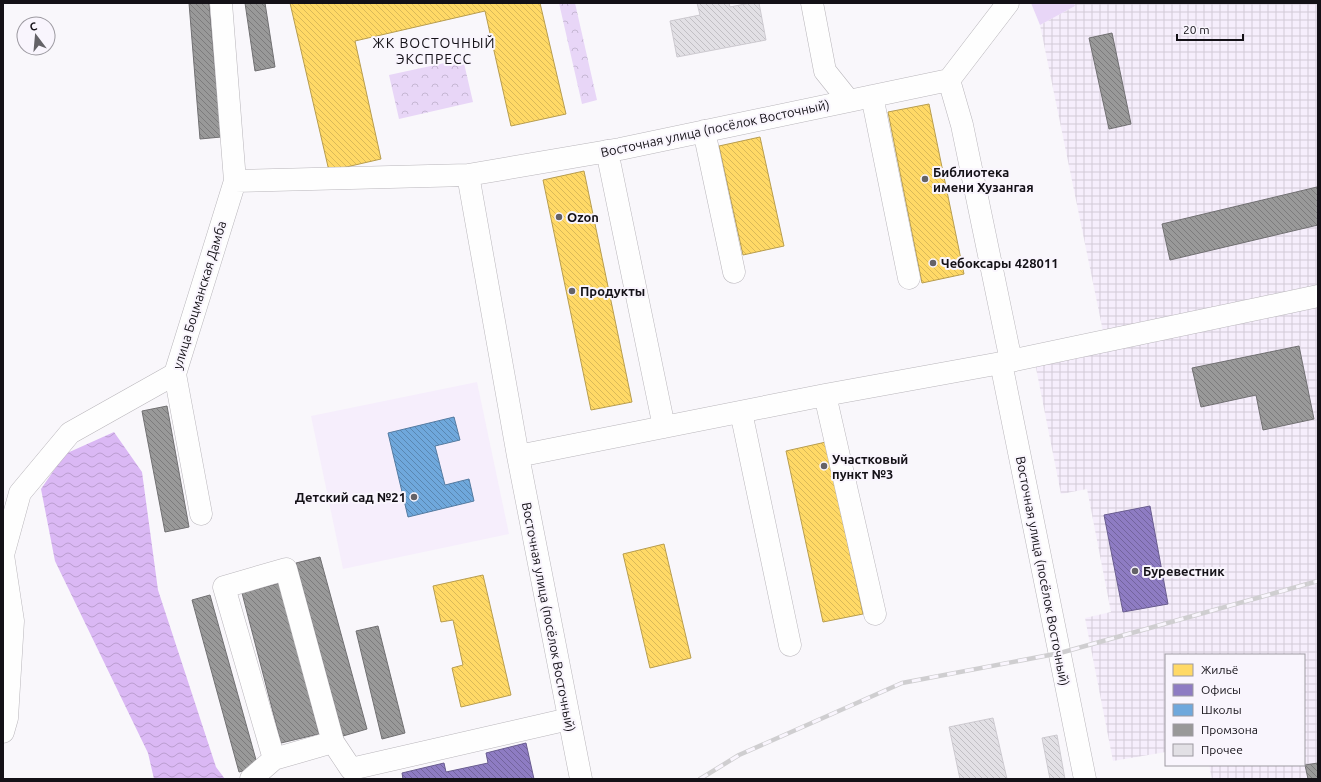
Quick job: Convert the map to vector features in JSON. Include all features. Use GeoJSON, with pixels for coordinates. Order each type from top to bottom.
{"type":"FeatureCollection","features":[{"type":"Feature","properties":{"kind":"street","name":"улица Боцманская Дамба"},"geometry":{"type":"LineString","coordinates":[[3,555],[20,493],[70,433],[175,374],[235,181],[221,3]]}},
{"type":"Feature","properties":{"kind":"street"},"geometry":{"type":"LineString","coordinates":[[812,3],[825,71],[849,101]]}},
{"type":"Feature","properties":{"kind":"street"},"geometry":{"type":"LineString","coordinates":[[948,80],[1008,3]]}},
{"type":"Feature","properties":{"kind":"street","name":"Восточная улица (посёлок Восточный)"},"geometry":{"type":"LineString","coordinates":[[581,779],[518,456],[468,175],[607,151],[948,80],[962,125],[1085,779]]}},
{"type":"Feature","properties":{"kind":"street"},"geometry":{"type":"LineString","coordinates":[[872,96],[909,278]]}},
{"type":"Feature","properties":{"kind":"street"},"geometry":{"type":"LineString","coordinates":[[704,131],[734,272]]}},
{"type":"Feature","properties":{"kind":"street"},"geometry":{"type":"LineString","coordinates":[[607,151],[664,427]]}},
{"type":"Feature","properties":{"kind":"street"},"geometry":{"type":"LineString","coordinates":[[235,181],[468,175]]}},
{"type":"Feature","properties":{"kind":"street"},"geometry":{"type":"LineString","coordinates":[[518,456],[825,395],[1006,362],[1318,296]]}},
{"type":"Feature","properties":{"kind":"street"},"geometry":{"type":"LineString","coordinates":[[175,374],[201,514]]}},
{"type":"Feature","properties":{"kind":"street"},"geometry":{"type":"LineString","coordinates":[[825,395],[875,614]]}},
{"type":"Feature","properties":{"kind":"street"},"geometry":{"type":"LineString","coordinates":[[741,412],[790,645]]}},
{"type":"Feature","properties":{"kind":"street"},"geometry":{"type":"LineString","coordinates":[[3,555],[13,621],[7,718],[3,732]]}},
{"type":"Feature","properties":{"kind":"street"},"geometry":{"type":"LineString","coordinates":[[274,759],[224,587],[286,569],[333,742],[351,769],[569,719]]}},
{"type":"Feature","properties":{"kind":"street"},"geometry":{"type":"LineString","coordinates":[[251,779],[274,759],[333,742]]}},
{"type":"Feature","properties":{"kind":"shaded area"},"geometry":{"type":"Polygon","coordinates":[[[1074,3],[1318,3],[1318,779],[1212,779],[1209,766],[1305,766],[1305,654],[1165,654],[1165,752],[1113,761],[1085,618],[1111,612],[1087,489],[1061,494],[1035,363],[1105,341],[1040,25],[1075,6],[1074,3]]]}},
{"type":"Feature","properties":{"kind":"shaded area","name":"Детский сад №21"},"geometry":{"type":"Polygon","coordinates":[[[477,382],[509,534],[343,569],[311,416],[477,382]]]}},
{"type":"Feature","properties":{"kind":"green space"},"geometry":{"type":"Polygon","coordinates":[[[559,3],[575,3],[597,100],[582,104],[559,3]]]}},
{"type":"Feature","properties":{"kind":"green space"},"geometry":{"type":"Polygon","coordinates":[[[1031,3],[1074,3],[1075,6],[1040,25],[1031,3]]]}},
{"type":"Feature","properties":{"kind":"green space"},"geometry":{"type":"Polygon","coordinates":[[[463,59],[473,102],[399,119],[389,75],[463,59]]]}},
{"type":"Feature","properties":{"kind":"water"},"geometry":{"type":"Polygon","coordinates":[[[114,432],[142,472],[158,590],[216,767],[225,779],[154,779],[148,753],[55,561],[41,489],[65,454],[114,432]]]}},
{"type":"Feature","properties":{"kind":"building: Жильё"},"geometry":{"type":"Polygon","coordinates":[[[290,3],[540,3],[566,114],[511,126],[485,11],[355,41],[381,159],[329,171],[290,3]]]}},
{"type":"Feature","properties":{"kind":"building: Жильё"},"geometry":{"type":"Polygon","coordinates":[[[929,104],[964,274],[922,283],[888,112],[929,104]]]}},
{"type":"Feature","properties":{"kind":"building: Жильё"},"geometry":{"type":"Polygon","coordinates":[[[760,137],[784,246],[743,255],[719,146],[760,137]]]}},
{"type":"Feature","properties":{"kind":"building: Жильё"},"geometry":{"type":"Polygon","coordinates":[[[584,171],[632,402],[591,410],[543,180],[584,171]]]}},
{"type":"Feature","properties":{"kind":"building: Жильё"},"geometry":{"type":"Polygon","coordinates":[[[826,442],[863,614],[823,622],[786,451],[826,442]]]}},
{"type":"Feature","properties":{"kind":"building: Жильё"},"geometry":{"type":"Polygon","coordinates":[[[664,544],[691,658],[650,668],[623,554],[664,544]]]}},
{"type":"Feature","properties":{"kind":"building: Жильё"},"geometry":{"type":"Polygon","coordinates":[[[483,575],[511,695],[461,707],[452,668],[463,665],[453,620],[441,622],[433,586],[483,575]]]}},
{"type":"Feature","properties":{"kind":"building: Офисы"},"geometry":{"type":"Polygon","coordinates":[[[1150,506],[1168,604],[1123,612],[1104,515],[1150,506]]]}},
{"type":"Feature","properties":{"kind":"building: Офисы"},"geometry":{"type":"Polygon","coordinates":[[[526,743],[534,779],[403,779],[402,773],[444,763],[446,772],[488,763],[486,753],[526,743]]]}},
{"type":"Feature","properties":{"kind":"building: Школы"},"geometry":{"type":"Polygon","coordinates":[[[454,417],[460,440],[435,446],[445,485],[469,479],[474,501],[408,517],[388,433],[454,417]]]}},
{"type":"Feature","properties":{"kind":"building: Промзона"},"geometry":{"type":"Polygon","coordinates":[[[189,3],[209,3],[221,137],[200,139],[189,3]]]}},
{"type":"Feature","properties":{"kind":"building: Промзона"},"geometry":{"type":"Polygon","coordinates":[[[245,3],[265,3],[275,67],[255,71],[245,3]]]}},
{"type":"Feature","properties":{"kind":"building: Промзона"},"geometry":{"type":"Polygon","coordinates":[[[1112,33],[1131,124],[1109,129],[1089,38],[1112,33]]]}},
{"type":"Feature","properties":{"kind":"building: Промзона"},"geometry":{"type":"Polygon","coordinates":[[[1317,187],[1318,225],[1170,260],[1162,224],[1317,187]]]}},
{"type":"Feature","properties":{"kind":"building: Промзона"},"geometry":{"type":"Polygon","coordinates":[[[1299,346],[1314,419],[1263,430],[1256,395],[1201,407],[1192,368],[1299,346]]]}},
{"type":"Feature","properties":{"kind":"building: Промзона"},"geometry":{"type":"Polygon","coordinates":[[[167,406],[189,527],[165,532],[142,411],[167,406]]]}},
{"type":"Feature","properties":{"kind":"building: Промзона"},"geometry":{"type":"Polygon","coordinates":[[[320,557],[367,729],[343,736],[296,563],[320,557]]]}},
{"type":"Feature","properties":{"kind":"building: Промзона"},"geometry":{"type":"Polygon","coordinates":[[[280,583],[319,734],[281,743],[242,593],[280,583]]]}},
{"type":"Feature","properties":{"kind":"building: Промзона"},"geometry":{"type":"Polygon","coordinates":[[[210,595],[258,767],[239,772],[192,600],[210,595]]]}},
{"type":"Feature","properties":{"kind":"building: Промзона"},"geometry":{"type":"Polygon","coordinates":[[[378,626],[405,733],[382,739],[356,631],[378,626]]]}},
{"type":"Feature","properties":{"kind":"building: Промзона"},"geometry":{"type":"Polygon","coordinates":[[[1318,763],[1318,779],[1308,779],[1305,765],[1318,763]]]}},
{"type":"Feature","properties":{"kind":"building: Прочее"},"geometry":{"type":"Polygon","coordinates":[[[697,3],[729,3],[730,7],[750,3],[759,3],[766,40],[677,57],[670,21],[700,15],[697,3]]]}},
{"type":"Feature","properties":{"kind":"building: Прочее"},"geometry":{"type":"Polygon","coordinates":[[[993,718],[1007,779],[960,779],[949,727],[993,718]]]}},
{"type":"Feature","properties":{"kind":"building: Прочее"},"geometry":{"type":"Polygon","coordinates":[[[1057,735],[1065,779],[1050,779],[1042,738],[1057,735]]]}},
{"type":"Feature","properties":{"kind":"railway"},"geometry":{"type":"LineString","coordinates":[[700,779],[739,755],[902,683],[1060,653],[1318,581]]}},
{"type":"Feature","properties":{"kind":"place","name":"Библиотека имени Хузангая"},"geometry":{"type":"Point","coordinates":[925,179]}},
{"type":"Feature","properties":{"kind":"place","name":"Ozon"},"geometry":{"type":"Point","coordinates":[559,217]}},
{"type":"Feature","properties":{"kind":"place","name":"Чебоксары 428011"},"geometry":{"type":"Point","coordinates":[933,263]}},
{"type":"Feature","properties":{"kind":"place","name":"Продукты"},"geometry":{"type":"Point","coordinates":[572,291]}},
{"type":"Feature","properties":{"kind":"place","name":"Участковый пункт №3"},"geometry":{"type":"Point","coordinates":[824,466]}},
{"type":"Feature","properties":{"kind":"place","name":"Детский сад №21"},"geometry":{"type":"Point","coordinates":[414,497]}},
{"type":"Feature","properties":{"kind":"place","name":"Буревестник"},"geometry":{"type":"Point","coordinates":[1135,571]}},
{"type":"Feature","properties":{"kind":"district","name":"ЖК ВОСТОЧНЫЙ ЭКСПРЕСС"},"geometry":{"type":"Point","coordinates":[434,52]}}]}
